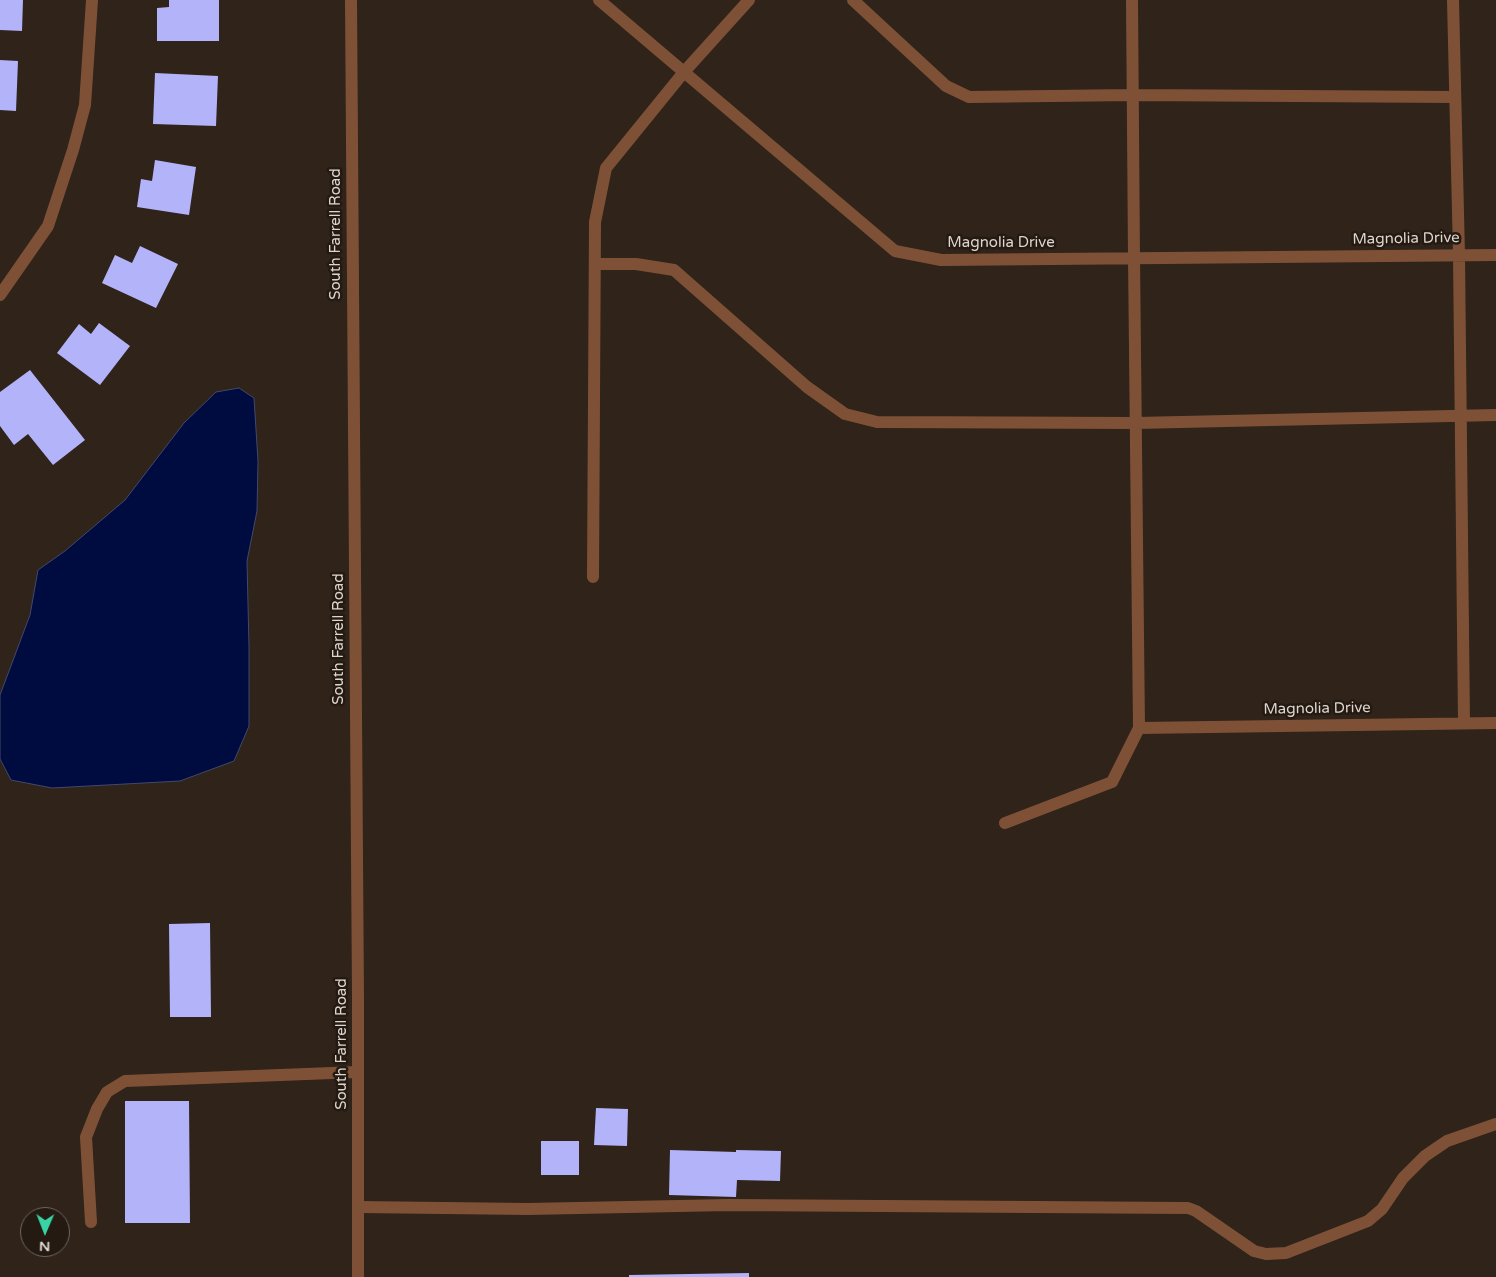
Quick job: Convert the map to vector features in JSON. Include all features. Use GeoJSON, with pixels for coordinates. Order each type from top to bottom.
{"type":"FeatureCollection","features":[{"type":"Feature","properties":{"kind":"street"},"geometry":{"type":"LineString","coordinates":[[0,295],[48,226],[73,150],[85,105],[92,0]]}},
{"type":"Feature","properties":{"kind":"street","name":"South Farrell Road"},"geometry":{"type":"LineString","coordinates":[[351,0],[358,1277]]}},
{"type":"Feature","properties":{"kind":"street","name":"Magnolia Drive"},"geometry":{"type":"LineString","coordinates":[[599,0],[896,251],[941,260],[1496,255]]}},
{"type":"Feature","properties":{"kind":"street"},"geometry":{"type":"LineString","coordinates":[[593,577],[595,222],[606,168],[684,72],[749,0]]}},
{"type":"Feature","properties":{"kind":"street"},"geometry":{"type":"LineString","coordinates":[[854,0],[946,86],[969,97],[1455,97]]}},
{"type":"Feature","properties":{"kind":"street"},"geometry":{"type":"LineString","coordinates":[[1005,823],[1112,782],[1139,728],[1132,0]]}},
{"type":"Feature","properties":{"kind":"street"},"geometry":{"type":"LineString","coordinates":[[1453,0],[1459,255],[1464,723]]}},
{"type":"Feature","properties":{"kind":"street"},"geometry":{"type":"LineString","coordinates":[[595,264],[636,264],[674,270],[807,387],[845,414],[877,422],[1136,423],[1496,415]]}},
{"type":"Feature","properties":{"kind":"street","name":"Magnolia Drive"},"geometry":{"type":"LineString","coordinates":[[1139,728],[1496,722]]}},
{"type":"Feature","properties":{"kind":"street"},"geometry":{"type":"LineString","coordinates":[[91,1222],[86,1137],[97,1109],[107,1092],[125,1081],[358,1072]]}},
{"type":"Feature","properties":{"kind":"street"},"geometry":{"type":"LineString","coordinates":[[358,1207],[528,1208],[738,1205],[1188,1208],[1196,1211],[1254,1251],[1266,1254],[1286,1252],[1368,1220],[1382,1209],[1403,1178],[1425,1156],[1447,1141],[1496,1124]]}},
{"type":"Feature","properties":{"kind":"shaded area"},"geometry":{"type":"Polygon","coordinates":[[[239,388],[254,398],[258,461],[257,511],[247,561],[249,726],[234,761],[180,781],[52,788],[11,780],[0,759],[0,695],[30,615],[38,570],[65,551],[125,500],[184,423],[216,392],[239,388]]]}},
{"type":"Feature","properties":{"kind":"building"},"geometry":{"type":"Polygon","coordinates":[[[0,0],[23,0],[22,31],[0,30],[0,0]]]}},
{"type":"Feature","properties":{"kind":"building"},"geometry":{"type":"Polygon","coordinates":[[[169,0],[219,0],[219,41],[157,41],[157,8],[169,7],[169,0]]]}},
{"type":"Feature","properties":{"kind":"building"},"geometry":{"type":"Polygon","coordinates":[[[0,60],[18,61],[16,111],[0,110],[0,60]]]}},
{"type":"Feature","properties":{"kind":"building"},"geometry":{"type":"Polygon","coordinates":[[[155,73],[218,76],[216,126],[153,124],[155,73]]]}},
{"type":"Feature","properties":{"kind":"building"},"geometry":{"type":"Polygon","coordinates":[[[155,160],[196,167],[189,215],[137,207],[141,179],[152,181],[155,160]]]}},
{"type":"Feature","properties":{"kind":"building"},"geometry":{"type":"Polygon","coordinates":[[[140,246],[178,264],[156,308],[102,283],[115,255],[132,263],[140,246]]]}},
{"type":"Feature","properties":{"kind":"building"},"geometry":{"type":"Polygon","coordinates":[[[99,323],[130,346],[100,385],[57,353],[79,324],[91,334],[99,323]]]}},
{"type":"Feature","properties":{"kind":"building"},"geometry":{"type":"Polygon","coordinates":[[[30,370],[85,440],[53,465],[28,434],[14,445],[0,426],[0,392],[30,370]]]}},
{"type":"Feature","properties":{"kind":"building"},"geometry":{"type":"Polygon","coordinates":[[[210,923],[211,1017],[170,1017],[169,924],[210,923]]]}},
{"type":"Feature","properties":{"kind":"building"},"geometry":{"type":"Polygon","coordinates":[[[125,1101],[189,1101],[190,1223],[125,1223],[125,1101]]]}},
{"type":"Feature","properties":{"kind":"building"},"geometry":{"type":"Polygon","coordinates":[[[596,1108],[628,1109],[627,1146],[594,1145],[596,1108]]]}},
{"type":"Feature","properties":{"kind":"building"},"geometry":{"type":"Polygon","coordinates":[[[541,1141],[579,1141],[579,1175],[541,1175],[541,1141]]]}},
{"type":"Feature","properties":{"kind":"building"},"geometry":{"type":"Polygon","coordinates":[[[670,1150],[781,1151],[780,1181],[737,1180],[736,1197],[669,1195],[670,1150]]]}},
{"type":"Feature","properties":{"kind":"building"},"geometry":{"type":"Polygon","coordinates":[[[749,1273],[749,1277],[629,1277],[629,1275],[749,1273]]]}}]}
